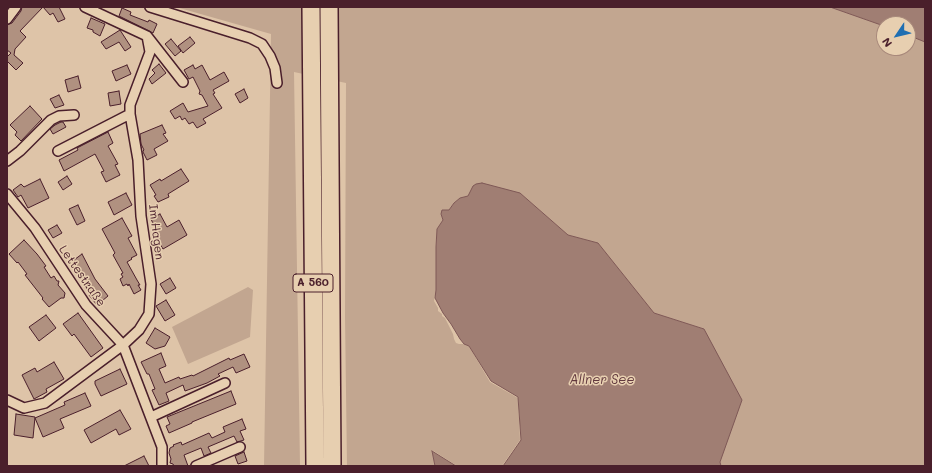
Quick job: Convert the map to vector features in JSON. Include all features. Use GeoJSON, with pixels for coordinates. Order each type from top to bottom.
{"type":"FeatureCollection","features":[{"type":"Feature","properties":{"kind":"highway","name":"A 560"},"geometry":{"type":"LineString","coordinates":[[311,7],[315,466]]}},
{"type":"Feature","properties":{"kind":"highway","name":"A 560"},"geometry":{"type":"LineString","coordinates":[[329,7],[332,466]]}},
{"type":"Feature","properties":{"kind":"street"},"geometry":{"type":"LineString","coordinates":[[7,19],[16,7]]}},
{"type":"Feature","properties":{"kind":"street"},"geometry":{"type":"LineString","coordinates":[[85,7],[147,36],[183,82]]}},
{"type":"Feature","properties":{"kind":"street"},"geometry":{"type":"LineString","coordinates":[[150,7],[250,38],[262,44],[270,56],[275,68],[277,83]]}},
{"type":"Feature","properties":{"kind":"street","name":"Im Hagen"},"geometry":{"type":"LineString","coordinates":[[7,400],[24,408],[45,403],[123,345],[139,330],[149,314],[151,284],[141,216],[138,160],[130,114],[130,105],[150,52],[147,36]]}},
{"type":"Feature","properties":{"kind":"street"},"geometry":{"type":"LineString","coordinates":[[7,161],[20,151],[51,120],[59,116],[74,114]]}},
{"type":"Feature","properties":{"kind":"street"},"geometry":{"type":"LineString","coordinates":[[58,151],[130,114]]}},
{"type":"Feature","properties":{"kind":"street","name":"Lettestraße"},"geometry":{"type":"LineString","coordinates":[[7,194],[35,228],[86,305],[123,345],[162,447],[162,466]]}},
{"type":"Feature","properties":{"kind":"street"},"geometry":{"type":"LineString","coordinates":[[151,417],[225,383]]}},
{"type":"Feature","properties":{"kind":"street"},"geometry":{"type":"LineString","coordinates":[[196,466],[240,447]]}},
{"type":"Feature","properties":{"kind":"shaded area"},"geometry":{"type":"Polygon","coordinates":[[[176,7],[830,7],[876,23],[876,56],[916,56],[916,38],[925,42],[925,466],[721,466],[704,329],[654,313],[598,243],[568,235],[520,193],[468,196],[460,198],[449,210],[441,214],[443,220],[437,229],[436,290],[434,301],[438,311],[445,318],[456,343],[469,346],[490,382],[518,398],[520,440],[502,466],[457,466],[432,450],[435,466],[347,466],[345,317],[346,83],[294,72],[300,466],[264,466],[271,34],[176,7]]]}},
{"type":"Feature","properties":{"kind":"shaded area"},"geometry":{"type":"Polygon","coordinates":[[[248,287],[253,290],[250,337],[188,364],[172,327],[248,287]]]}},
{"type":"Feature","properties":{"kind":"water"},"geometry":{"type":"Polygon","coordinates":[[[830,7],[925,7],[925,42],[916,38],[916,16],[876,16],[876,23],[830,7]]]}},
{"type":"Feature","properties":{"kind":"water","name":"Allner See"},"geometry":{"type":"Polygon","coordinates":[[[482,183],[520,193],[568,235],[598,243],[654,313],[704,329],[742,400],[720,462],[721,466],[503,466],[521,440],[518,397],[491,381],[469,346],[464,344],[460,339],[435,298],[437,229],[443,220],[441,214],[442,210],[449,210],[460,198],[468,196],[473,186],[482,183]]]}},
{"type":"Feature","properties":{"kind":"water"},"geometry":{"type":"Polygon","coordinates":[[[432,451],[456,466],[435,466],[432,451]]]}},
{"type":"Feature","properties":{"kind":"building"},"geometry":{"type":"Polygon","coordinates":[[[22,7],[43,7],[20,31],[26,37],[15,49],[14,55],[23,63],[16,70],[7,61],[7,57],[11,53],[7,50],[7,25],[12,23],[21,11],[22,7]]]}},
{"type":"Feature","properties":{"kind":"building"},"geometry":{"type":"Polygon","coordinates":[[[43,7],[59,7],[65,19],[58,22],[53,13],[50,15],[43,7]]]}},
{"type":"Feature","properties":{"kind":"building"},"geometry":{"type":"Polygon","coordinates":[[[122,8],[131,12],[130,15],[148,22],[149,20],[157,24],[153,33],[119,16],[122,8]]]}},
{"type":"Feature","properties":{"kind":"building"},"geometry":{"type":"Polygon","coordinates":[[[91,18],[105,24],[100,36],[93,32],[93,30],[87,28],[91,18]]]}},
{"type":"Feature","properties":{"kind":"building"},"geometry":{"type":"Polygon","coordinates":[[[120,30],[131,47],[125,51],[119,42],[106,49],[101,42],[120,30]]]}},
{"type":"Feature","properties":{"kind":"building"},"geometry":{"type":"Polygon","coordinates":[[[190,37],[195,43],[183,53],[178,46],[190,37]]]}},
{"type":"Feature","properties":{"kind":"building"},"geometry":{"type":"Polygon","coordinates":[[[171,39],[181,51],[175,56],[165,44],[171,39]]]}},
{"type":"Feature","properties":{"kind":"building"},"geometry":{"type":"Polygon","coordinates":[[[159,64],[166,73],[152,84],[149,79],[155,73],[152,70],[159,64]]]}},
{"type":"Feature","properties":{"kind":"building"},"geometry":{"type":"Polygon","coordinates":[[[127,65],[131,74],[116,81],[112,71],[127,65]]]}},
{"type":"Feature","properties":{"kind":"building"},"geometry":{"type":"Polygon","coordinates":[[[193,65],[195,69],[202,65],[210,80],[224,72],[229,81],[213,90],[215,93],[213,94],[222,108],[203,119],[206,123],[197,128],[193,122],[189,124],[185,118],[182,120],[180,116],[175,119],[170,111],[183,103],[188,112],[208,106],[202,95],[199,94],[200,91],[193,77],[189,79],[184,70],[193,65]]]}},
{"type":"Feature","properties":{"kind":"building"},"geometry":{"type":"Polygon","coordinates":[[[78,76],[81,88],[68,92],[65,80],[78,76]]]}},
{"type":"Feature","properties":{"kind":"building"},"geometry":{"type":"Polygon","coordinates":[[[244,89],[248,98],[240,103],[235,94],[244,89]]]}},
{"type":"Feature","properties":{"kind":"building"},"geometry":{"type":"Polygon","coordinates":[[[119,91],[121,104],[110,106],[108,93],[119,91]]]}},
{"type":"Feature","properties":{"kind":"building"},"geometry":{"type":"Polygon","coordinates":[[[59,95],[64,105],[55,108],[50,99],[59,95]]]}},
{"type":"Feature","properties":{"kind":"building"},"geometry":{"type":"Polygon","coordinates":[[[30,106],[42,119],[21,141],[15,135],[17,132],[10,125],[30,106]]]}},
{"type":"Feature","properties":{"kind":"building"},"geometry":{"type":"Polygon","coordinates":[[[63,122],[66,127],[53,134],[50,129],[63,122]]]}},
{"type":"Feature","properties":{"kind":"building"},"geometry":{"type":"Polygon","coordinates":[[[162,125],[166,133],[163,134],[168,141],[154,149],[157,155],[147,160],[143,152],[144,150],[141,144],[140,134],[162,125]]]}},
{"type":"Feature","properties":{"kind":"building"},"geometry":{"type":"Polygon","coordinates":[[[108,132],[113,143],[108,146],[118,164],[115,165],[120,175],[106,182],[101,172],[104,171],[95,154],[64,171],[59,160],[78,150],[77,148],[108,132]]]}},
{"type":"Feature","properties":{"kind":"building"},"geometry":{"type":"Polygon","coordinates":[[[181,169],[189,181],[168,194],[169,197],[158,202],[150,185],[160,179],[161,181],[181,169]]]}},
{"type":"Feature","properties":{"kind":"building"},"geometry":{"type":"Polygon","coordinates":[[[67,176],[72,184],[63,190],[58,182],[67,176]]]}},
{"type":"Feature","properties":{"kind":"building"},"geometry":{"type":"Polygon","coordinates":[[[40,179],[49,198],[28,208],[21,195],[18,197],[13,190],[21,184],[24,187],[40,179]]]}},
{"type":"Feature","properties":{"kind":"building"},"geometry":{"type":"Polygon","coordinates":[[[126,193],[132,205],[114,215],[108,202],[126,193]]]}},
{"type":"Feature","properties":{"kind":"building"},"geometry":{"type":"Polygon","coordinates":[[[78,205],[85,221],[77,225],[69,209],[78,205]]]}},
{"type":"Feature","properties":{"kind":"building"},"geometry":{"type":"Polygon","coordinates":[[[160,214],[167,227],[179,220],[187,235],[163,249],[154,234],[157,232],[151,219],[160,214]]]}},
{"type":"Feature","properties":{"kind":"building"},"geometry":{"type":"Polygon","coordinates":[[[122,218],[132,236],[128,238],[137,255],[127,262],[140,285],[138,285],[141,290],[134,294],[129,284],[128,286],[127,284],[123,286],[120,279],[123,277],[121,274],[123,273],[113,255],[115,253],[102,229],[122,218]]]}},
{"type":"Feature","properties":{"kind":"building"},"geometry":{"type":"Polygon","coordinates":[[[57,225],[62,233],[53,238],[48,230],[57,225]]]}},
{"type":"Feature","properties":{"kind":"building"},"geometry":{"type":"Polygon","coordinates":[[[24,240],[46,266],[44,267],[51,278],[54,276],[57,281],[59,281],[58,285],[65,293],[64,298],[61,298],[49,307],[25,275],[27,274],[18,262],[17,263],[9,254],[24,240]]]}},
{"type":"Feature","properties":{"kind":"building"},"geometry":{"type":"Polygon","coordinates":[[[82,254],[95,279],[108,296],[97,305],[89,295],[90,294],[80,276],[82,275],[74,260],[82,254]]]}},
{"type":"Feature","properties":{"kind":"building"},"geometry":{"type":"Polygon","coordinates":[[[170,278],[176,288],[166,294],[160,284],[170,278]]]}},
{"type":"Feature","properties":{"kind":"building"},"geometry":{"type":"Polygon","coordinates":[[[166,300],[175,315],[165,321],[156,306],[166,300]]]}},
{"type":"Feature","properties":{"kind":"building"},"geometry":{"type":"Polygon","coordinates":[[[78,313],[103,348],[91,357],[74,334],[72,336],[63,324],[78,313]]]}},
{"type":"Feature","properties":{"kind":"building"},"geometry":{"type":"Polygon","coordinates":[[[46,315],[56,328],[39,341],[29,327],[46,315]]]}},
{"type":"Feature","properties":{"kind":"building"},"geometry":{"type":"Polygon","coordinates":[[[155,328],[170,337],[165,346],[155,349],[146,343],[155,328]]]}},
{"type":"Feature","properties":{"kind":"building"},"geometry":{"type":"Polygon","coordinates":[[[161,353],[166,366],[159,369],[165,383],[179,377],[180,379],[193,376],[229,358],[230,360],[244,354],[250,367],[236,373],[233,367],[218,374],[220,376],[207,383],[185,391],[183,385],[166,393],[169,401],[159,405],[152,390],[155,389],[149,374],[147,374],[141,362],[161,353]]]}},
{"type":"Feature","properties":{"kind":"building"},"geometry":{"type":"Polygon","coordinates":[[[54,362],[64,379],[46,389],[47,392],[34,399],[22,375],[35,368],[37,372],[54,362]]]}},
{"type":"Feature","properties":{"kind":"building"},"geometry":{"type":"Polygon","coordinates":[[[120,369],[127,384],[101,396],[95,381],[120,369]]]}},
{"type":"Feature","properties":{"kind":"building"},"geometry":{"type":"Polygon","coordinates":[[[231,391],[236,404],[169,433],[166,426],[170,424],[167,417],[231,391]]]}},
{"type":"Feature","properties":{"kind":"building"},"geometry":{"type":"Polygon","coordinates":[[[85,393],[91,406],[60,419],[64,428],[43,437],[35,418],[65,405],[64,402],[85,393]]]}},
{"type":"Feature","properties":{"kind":"building"},"geometry":{"type":"Polygon","coordinates":[[[120,410],[131,429],[119,435],[116,429],[91,443],[84,430],[120,410]]]}},
{"type":"Feature","properties":{"kind":"building"},"geometry":{"type":"Polygon","coordinates":[[[16,414],[35,417],[33,438],[14,435],[16,414]]]}},
{"type":"Feature","properties":{"kind":"building"},"geometry":{"type":"Polygon","coordinates":[[[242,419],[246,429],[240,431],[244,440],[237,442],[234,436],[208,447],[211,453],[204,456],[201,448],[184,455],[188,466],[174,466],[170,463],[171,459],[169,453],[170,448],[174,446],[173,445],[181,442],[182,445],[209,433],[212,438],[225,432],[223,427],[242,419]]]}},
{"type":"Feature","properties":{"kind":"building"},"geometry":{"type":"Polygon","coordinates":[[[244,452],[247,461],[238,464],[235,456],[244,452]]]}},
{"type":"Feature","properties":{"kind":"building"},"geometry":{"type":"Polygon","coordinates":[[[144,456],[149,466],[124,466],[144,456]]]}}]}
